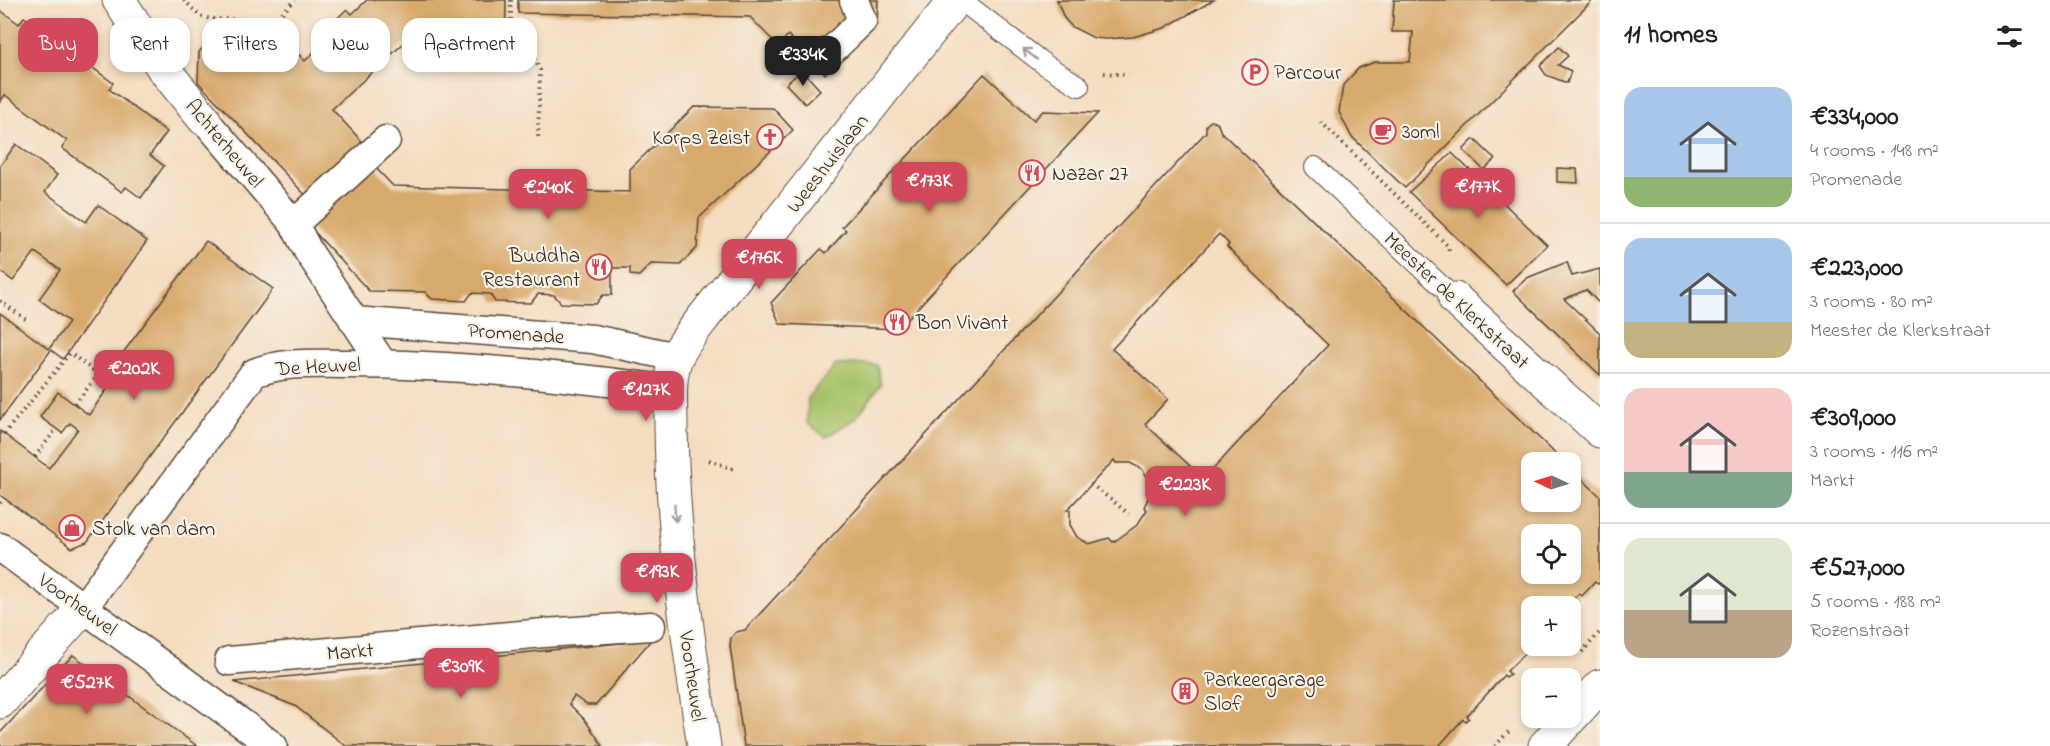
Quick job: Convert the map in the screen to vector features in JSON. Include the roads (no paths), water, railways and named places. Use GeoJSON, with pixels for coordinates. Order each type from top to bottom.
{"type":"FeatureCollection","features":[{"type":"Feature","properties":{"kind":"street","name":"Achterheuvel"},"geometry":{"type":"LineString","coordinates":[[119,0],[163,68],[294,224],[308,251],[383,364]]}},
{"type":"Feature","properties":{"kind":"street"},"geometry":{"type":"LineString","coordinates":[[827,55],[862,21],[854,0]]}},
{"type":"Feature","properties":{"kind":"street","name":"Weeshuislaan"},"geometry":{"type":"LineString","coordinates":[[671,390],[676,357],[707,313],[955,0]]}},
{"type":"Feature","properties":{"kind":"street"},"geometry":{"type":"LineString","coordinates":[[294,224],[386,140]]}},
{"type":"Feature","properties":{"kind":"street","name":"Meester de Klerkstraat"},"geometry":{"type":"LineString","coordinates":[[1455,299],[1600,431]]}},
{"type":"Feature","properties":{"kind":"street","name":"Promenade"},"geometry":{"type":"LineString","coordinates":[[354,321],[593,339],[676,357]]}},
{"type":"Feature","properties":{"kind":"street","name":"De Heuvel"},"geometry":{"type":"LineString","coordinates":[[83,608],[254,373],[277,364],[383,364],[544,374],[671,390]]}},
{"type":"Feature","properties":{"kind":"street","name":"Voorheuvel"},"geometry":{"type":"LineString","coordinates":[[671,390],[671,455],[679,562],[704,746]]}},
{"type":"Feature","properties":{"kind":"street","name":"Voorheuvel"},"geometry":{"type":"LineString","coordinates":[[0,547],[273,746]]}},
{"type":"Feature","properties":{"kind":"street"},"geometry":{"type":"LineString","coordinates":[[0,702],[83,608]]}},
{"type":"Feature","properties":{"kind":"street","name":"Markt"},"geometry":{"type":"LineString","coordinates":[[229,662],[544,633],[651,626]]}},
{"type":"Feature","properties":{"kind":"street"},"geometry":{"type":"LineString","coordinates":[[1545,746],[1600,686]]}},
{"type":"Feature","properties":{"kind":"lane"},"geometry":{"type":"LineString","coordinates":[[961,0],[1044,64],[1079,86]]}},
{"type":"Feature","properties":{"kind":"lane","name":"Meester de Klerkstraat"},"geometry":{"type":"LineString","coordinates":[[1315,167],[1455,299]]}},
{"type":"Feature","properties":{"kind":"place","name":"Parcour"},"geometry":{"type":"Point","coordinates":[1255,72]}},
{"type":"Feature","properties":{"kind":"place","name":"30ml"},"geometry":{"type":"Point","coordinates":[1383,131]}},
{"type":"Feature","properties":{"kind":"place","name":"Korps Zeist"},"geometry":{"type":"Point","coordinates":[770,137]}},
{"type":"Feature","properties":{"kind":"place","name":"Nazar 27"},"geometry":{"type":"Point","coordinates":[1032,173]}},
{"type":"Feature","properties":{"kind":"place","name":"Buddha Restaurant"},"geometry":{"type":"Point","coordinates":[599,267]}},
{"type":"Feature","properties":{"kind":"place","name":"Bon Vivant"},"geometry":{"type":"Point","coordinates":[897,322]}},
{"type":"Feature","properties":{"kind":"place","name":"Stolk van dam"},"geometry":{"type":"Point","coordinates":[72,528]}},
{"type":"Feature","properties":{"kind":"place","name":"Parkeergarage Slof"},"geometry":{"type":"Point","coordinates":[1185,691]}}]}
